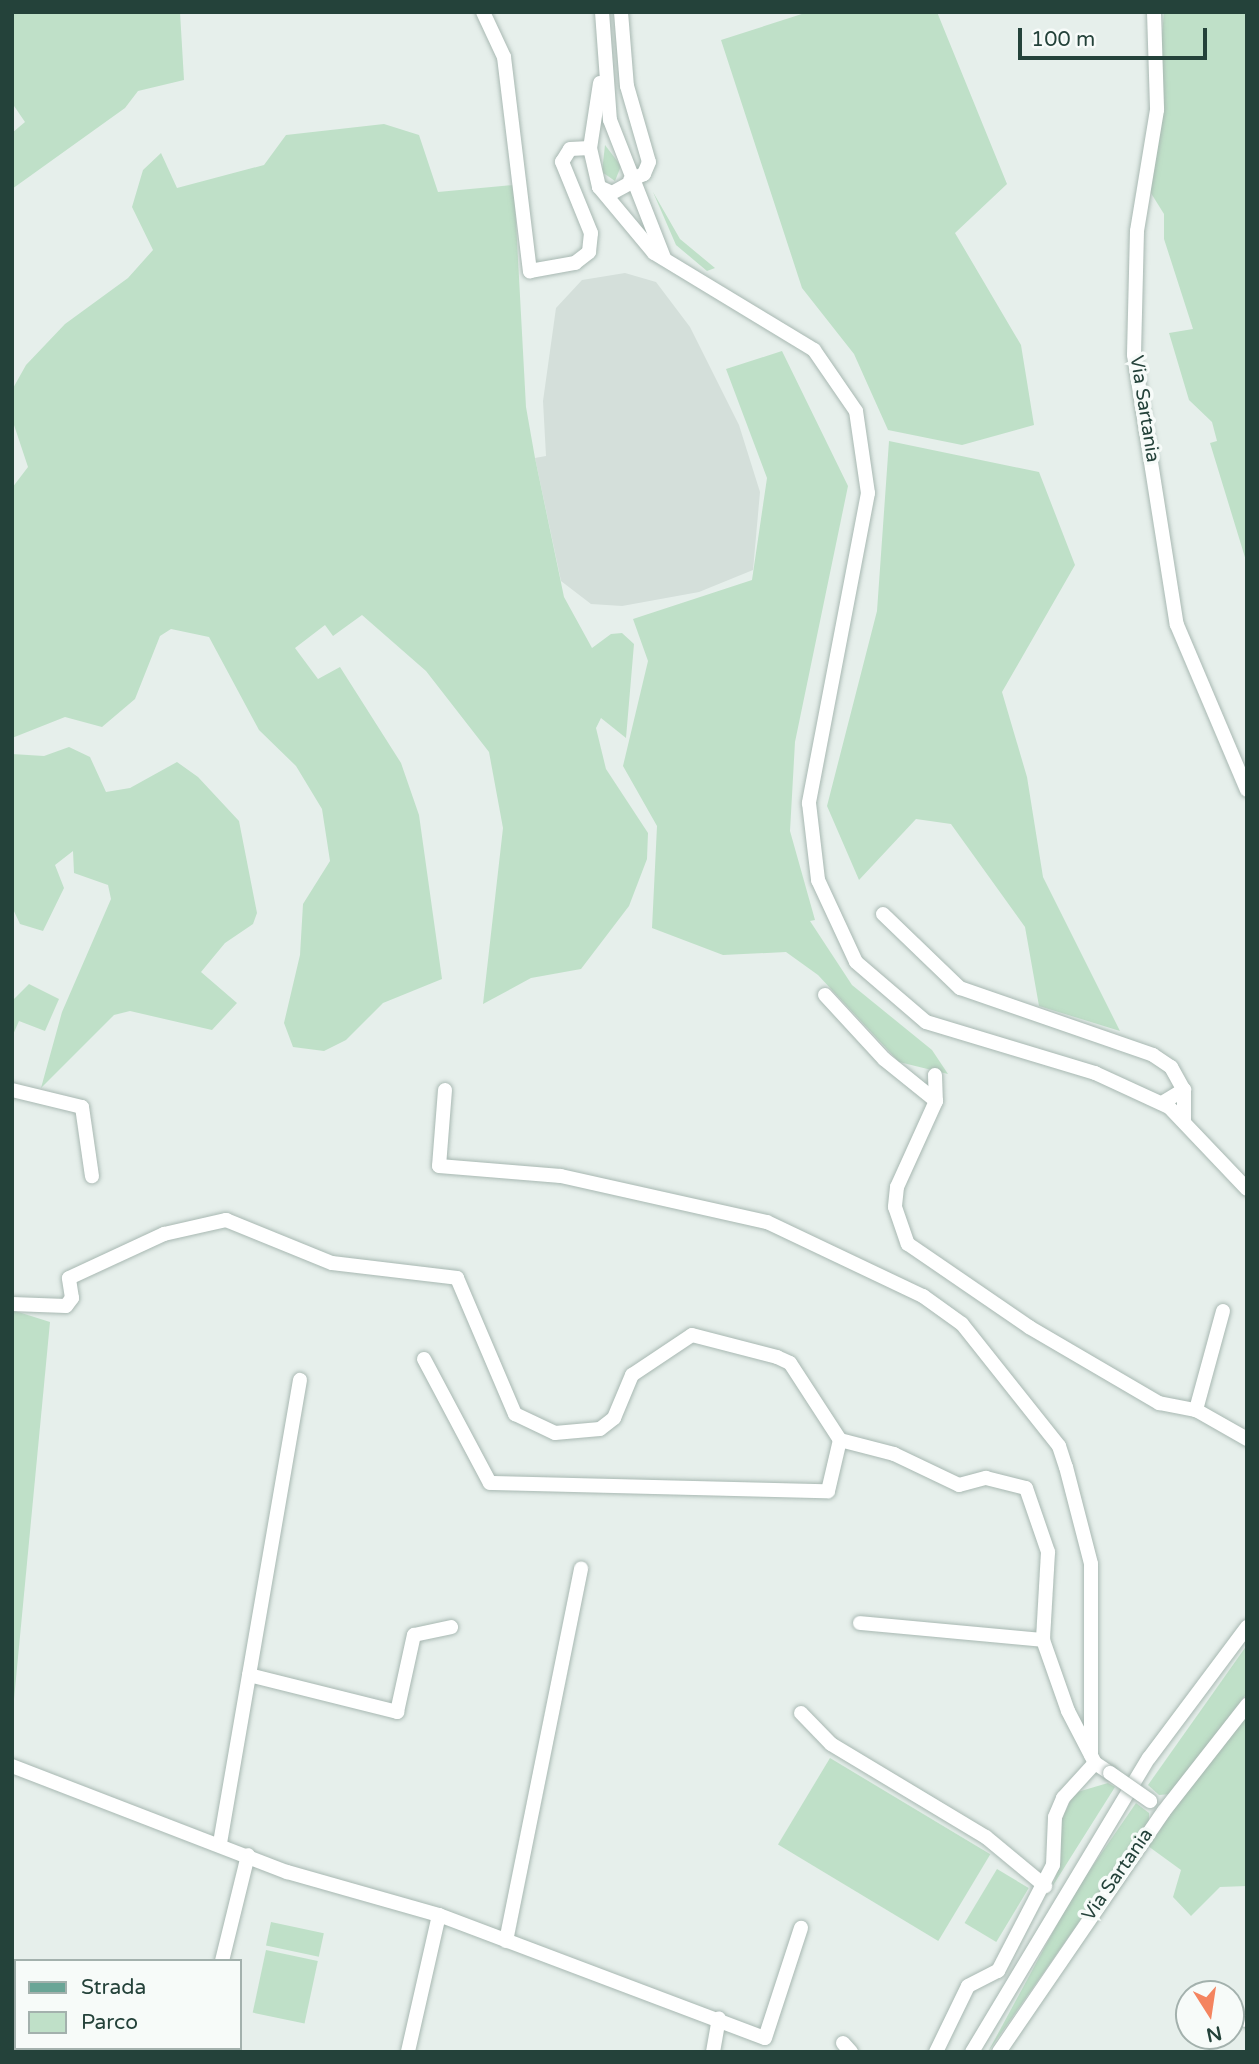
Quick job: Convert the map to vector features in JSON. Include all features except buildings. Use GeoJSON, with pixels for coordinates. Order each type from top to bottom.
{"type":"FeatureCollection","features":[{"type":"Feature","properties":{"kind":"main road"},"geometry":{"type":"LineString","coordinates":[[12,2050],[20,2052]]}},
{"type":"Feature","properties":{"kind":"street"},"geometry":{"type":"LineString","coordinates":[[483,12],[503,57],[530,271],[575,263],[589,252],[591,233],[562,162],[591,150],[604,140],[620,147]]}},
{"type":"Feature","properties":{"kind":"street"},"geometry":{"type":"LineString","coordinates":[[602,12],[603,64],[591,150],[600,187],[639,241],[664,260],[790,332],[830,368],[863,436],[865,521],[822,708],[810,790],[811,848],[832,918],[856,962],[926,1022],[1095,1073],[1162,1103],[1184,1121],[1247,1189]]}},
{"type":"Feature","properties":{"kind":"street"},"geometry":{"type":"LineString","coordinates":[[600,187],[612,192],[629,176],[644,174],[649,162],[627,86],[621,12]]}},
{"type":"Feature","properties":{"kind":"street","name":"Via Sartania"},"geometry":{"type":"LineString","coordinates":[[1154,12],[1158,79],[1137,231],[1134,355],[1177,625],[1247,790]]}},
{"type":"Feature","properties":{"kind":"street"},"geometry":{"type":"LineString","coordinates":[[603,64],[620,147],[629,176],[664,260]]}},
{"type":"Feature","properties":{"kind":"street"},"geometry":{"type":"LineString","coordinates":[[883,914],[960,988],[1153,1055],[1171,1067],[1184,1090],[1184,1121]]}},
{"type":"Feature","properties":{"kind":"street"},"geometry":{"type":"LineString","coordinates":[[825,995],[884,1059],[936,1101]]}},
{"type":"Feature","properties":{"kind":"street"},"geometry":{"type":"LineString","coordinates":[[935,1075],[936,1101],[897,1187],[895,1207],[908,1244],[1159,1403],[1196,1410],[1247,1438]]}},
{"type":"Feature","properties":{"kind":"street"},"geometry":{"type":"LineString","coordinates":[[12,1090],[82,1107],[92,1176]]}},
{"type":"Feature","properties":{"kind":"street"},"geometry":{"type":"LineString","coordinates":[[445,1090],[439,1166],[585,1180],[768,1222],[923,1296],[962,1324],[1059,1446],[1091,1564],[1093,1759],[1055,1817],[1045,1886],[999,1971],[968,1986],[936,2052]]}},
{"type":"Feature","properties":{"kind":"street"},"geometry":{"type":"LineString","coordinates":[[1162,1103],[1184,1090]]}},
{"type":"Feature","properties":{"kind":"street"},"geometry":{"type":"LineString","coordinates":[[12,1304],[66,1306],[72,1298],[69,1278],[164,1234],[226,1220],[332,1263],[457,1278],[515,1414],[555,1433],[600,1429],[614,1418],[632,1375],[692,1335],[790,1363],[840,1440],[894,1454],[958,1485],[986,1478],[1026,1488],[1048,1552],[1043,1640],[1093,1759],[1164,1811]]}},
{"type":"Feature","properties":{"kind":"street"},"geometry":{"type":"LineString","coordinates":[[1196,1410],[1223,1311]]}},
{"type":"Feature","properties":{"kind":"street"},"geometry":{"type":"LineString","coordinates":[[424,1359],[490,1483],[828,1491],[840,1440]]}},
{"type":"Feature","properties":{"kind":"street"},"geometry":{"type":"LineString","coordinates":[[220,1843],[300,1380]]}},
{"type":"Feature","properties":{"kind":"street"},"geometry":{"type":"LineString","coordinates":[[506,1941],[580,1568]]}},
{"type":"Feature","properties":{"kind":"street"},"geometry":{"type":"LineString","coordinates":[[860,1623],[1043,1640]]}},
{"type":"Feature","properties":{"kind":"street"},"geometry":{"type":"LineString","coordinates":[[972,2052],[1149,1758],[1247,1626]]}},
{"type":"Feature","properties":{"kind":"street"},"geometry":{"type":"LineString","coordinates":[[249,1675],[397,1712],[414,1635],[451,1627]]}},
{"type":"Feature","properties":{"kind":"street","name":"Via Sartania"},"geometry":{"type":"LineString","coordinates":[[999,2052],[1164,1811],[1247,1705]]}},
{"type":"Feature","properties":{"kind":"street"},"geometry":{"type":"LineString","coordinates":[[801,1713],[831,1744],[986,1837],[1045,1886]]}},
{"type":"Feature","properties":{"kind":"street"},"geometry":{"type":"LineString","coordinates":[[12,1766],[248,1855],[439,1915],[765,2038],[770,2034],[800,1928]]}},
{"type":"Feature","properties":{"kind":"street"},"geometry":{"type":"LineString","coordinates":[[222,1959],[248,1855]]}},
{"type":"Feature","properties":{"kind":"street"},"geometry":{"type":"LineString","coordinates":[[408,2052],[439,1915]]}},
{"type":"Feature","properties":{"kind":"street"},"geometry":{"type":"LineString","coordinates":[[713,2052],[719,2019]]}},
{"type":"Feature","properties":{"kind":"shaded area"},"geometry":{"type":"Polygon","coordinates":[[[625,273],[656,282],[690,327],[739,425],[760,492],[753,570],[699,592],[622,606],[591,604],[561,581],[535,458],[546,456],[543,401],[556,308],[582,280],[625,273]]]}},
{"type":"Feature","properties":{"kind":"green space"},"geometry":{"type":"Polygon","coordinates":[[[12,12],[180,12],[184,80],[138,91],[125,108],[12,189],[12,133],[25,122],[12,103],[12,12]]]}},
{"type":"Feature","properties":{"kind":"green space"},"geometry":{"type":"Polygon","coordinates":[[[808,12],[937,12],[1007,184],[955,233],[1021,345],[1034,425],[962,445],[888,430],[854,354],[802,288],[721,40],[808,12]]]}},
{"type":"Feature","properties":{"kind":"green space"},"geometry":{"type":"Polygon","coordinates":[[[1164,12],[1247,12],[1247,564],[1210,443],[1217,441],[1212,422],[1189,400],[1169,333],[1193,329],[1164,239],[1164,214],[1149,190],[1164,12]]]}},
{"type":"Feature","properties":{"kind":"green space"},"geometry":{"type":"Polygon","coordinates":[[[384,124],[419,135],[438,192],[514,185],[526,407],[535,458],[564,597],[592,648],[611,634],[622,633],[634,644],[626,738],[601,718],[596,728],[606,769],[648,833],[647,859],[629,906],[581,969],[531,978],[483,1004],[503,828],[489,752],[426,671],[362,615],[333,636],[325,625],[295,648],[318,679],[340,667],[401,763],[419,815],[442,979],[383,1003],[346,1040],[324,1051],[293,1047],[284,1023],[300,955],[303,904],[330,861],[322,809],[296,766],[259,730],[209,637],[171,629],[160,636],[135,699],[102,727],[65,717],[12,738],[12,488],[28,467],[12,419],[12,390],[26,365],[65,324],[128,278],[153,250],[132,207],[143,170],[161,153],[177,188],[264,165],[286,135],[384,124]]]}},
{"type":"Feature","properties":{"kind":"green space"},"geometry":{"type":"Polygon","coordinates":[[[605,145],[621,166],[615,181],[602,172],[605,145]]]}},
{"type":"Feature","properties":{"kind":"green space"},"geometry":{"type":"Polygon","coordinates":[[[653,192],[680,239],[715,268],[707,271],[676,245],[653,192]]]}},
{"type":"Feature","properties":{"kind":"green space"},"geometry":{"type":"Polygon","coordinates":[[[782,351],[848,486],[795,742],[790,831],[815,920],[810,921],[852,985],[932,1050],[948,1074],[899,1062],[818,975],[786,952],[723,955],[652,928],[657,826],[623,766],[648,661],[633,619],[752,580],[767,478],[726,369],[782,351]]]}},
{"type":"Feature","properties":{"kind":"green space"},"geometry":{"type":"Polygon","coordinates":[[[889,441],[1039,472],[1075,565],[1002,692],[1027,777],[1043,877],[1120,1031],[1039,1006],[1025,927],[951,824],[916,819],[859,880],[827,806],[877,611],[889,441]]]}},
{"type":"Feature","properties":{"kind":"green space"},"geometry":{"type":"Polygon","coordinates":[[[69,747],[90,757],[106,792],[130,788],[177,762],[198,777],[239,821],[257,913],[253,924],[225,943],[201,972],[237,1003],[212,1030],[130,1011],[114,1015],[41,1088],[62,1012],[111,899],[108,885],[74,873],[73,851],[55,865],[64,888],[43,931],[20,924],[12,907],[12,754],[44,756],[69,747]]]}},
{"type":"Feature","properties":{"kind":"green space"},"geometry":{"type":"Polygon","coordinates":[[[29,984],[59,999],[45,1031],[19,1021],[12,1037],[12,1001],[29,984]]]}},
{"type":"Feature","properties":{"kind":"green space"},"geometry":{"type":"Polygon","coordinates":[[[12,1310],[50,1322],[12,1720],[12,1310]]]}},
{"type":"Feature","properties":{"kind":"green space"},"geometry":{"type":"Polygon","coordinates":[[[1247,1645],[1247,1693],[1171,1794],[1159,1795],[1148,1785],[1247,1645]]]}},
{"type":"Feature","properties":{"kind":"green space"},"geometry":{"type":"Polygon","coordinates":[[[1247,1707],[1247,1886],[1220,1887],[1191,1916],[1173,1897],[1181,1870],[1148,1846],[1247,1707]]]}},
{"type":"Feature","properties":{"kind":"green space"},"geometry":{"type":"Polygon","coordinates":[[[830,1758],[990,1854],[938,1941],[778,1845],[830,1758]]]}},
{"type":"Feature","properties":{"kind":"green space"},"geometry":{"type":"Polygon","coordinates":[[[1108,1783],[1115,1787],[1052,1887],[1061,1862],[1061,1821],[1074,1793],[1108,1783]]]}},
{"type":"Feature","properties":{"kind":"green space"},"geometry":{"type":"Polygon","coordinates":[[[1136,1803],[1149,1813],[1149,1822],[988,2052],[1074,1893],[1136,1803]]]}},
{"type":"Feature","properties":{"kind":"green space"},"geometry":{"type":"Polygon","coordinates":[[[997,1869],[1029,1888],[996,1942],[965,1923],[997,1869]]]}},
{"type":"Feature","properties":{"kind":"green space"},"geometry":{"type":"Polygon","coordinates":[[[271,1922],[324,1933],[319,1957],[266,1945],[271,1922]]]}},
{"type":"Feature","properties":{"kind":"green space"},"geometry":{"type":"Polygon","coordinates":[[[266,1950],[318,1961],[305,2024],[253,2013],[266,1950]]]}}]}
